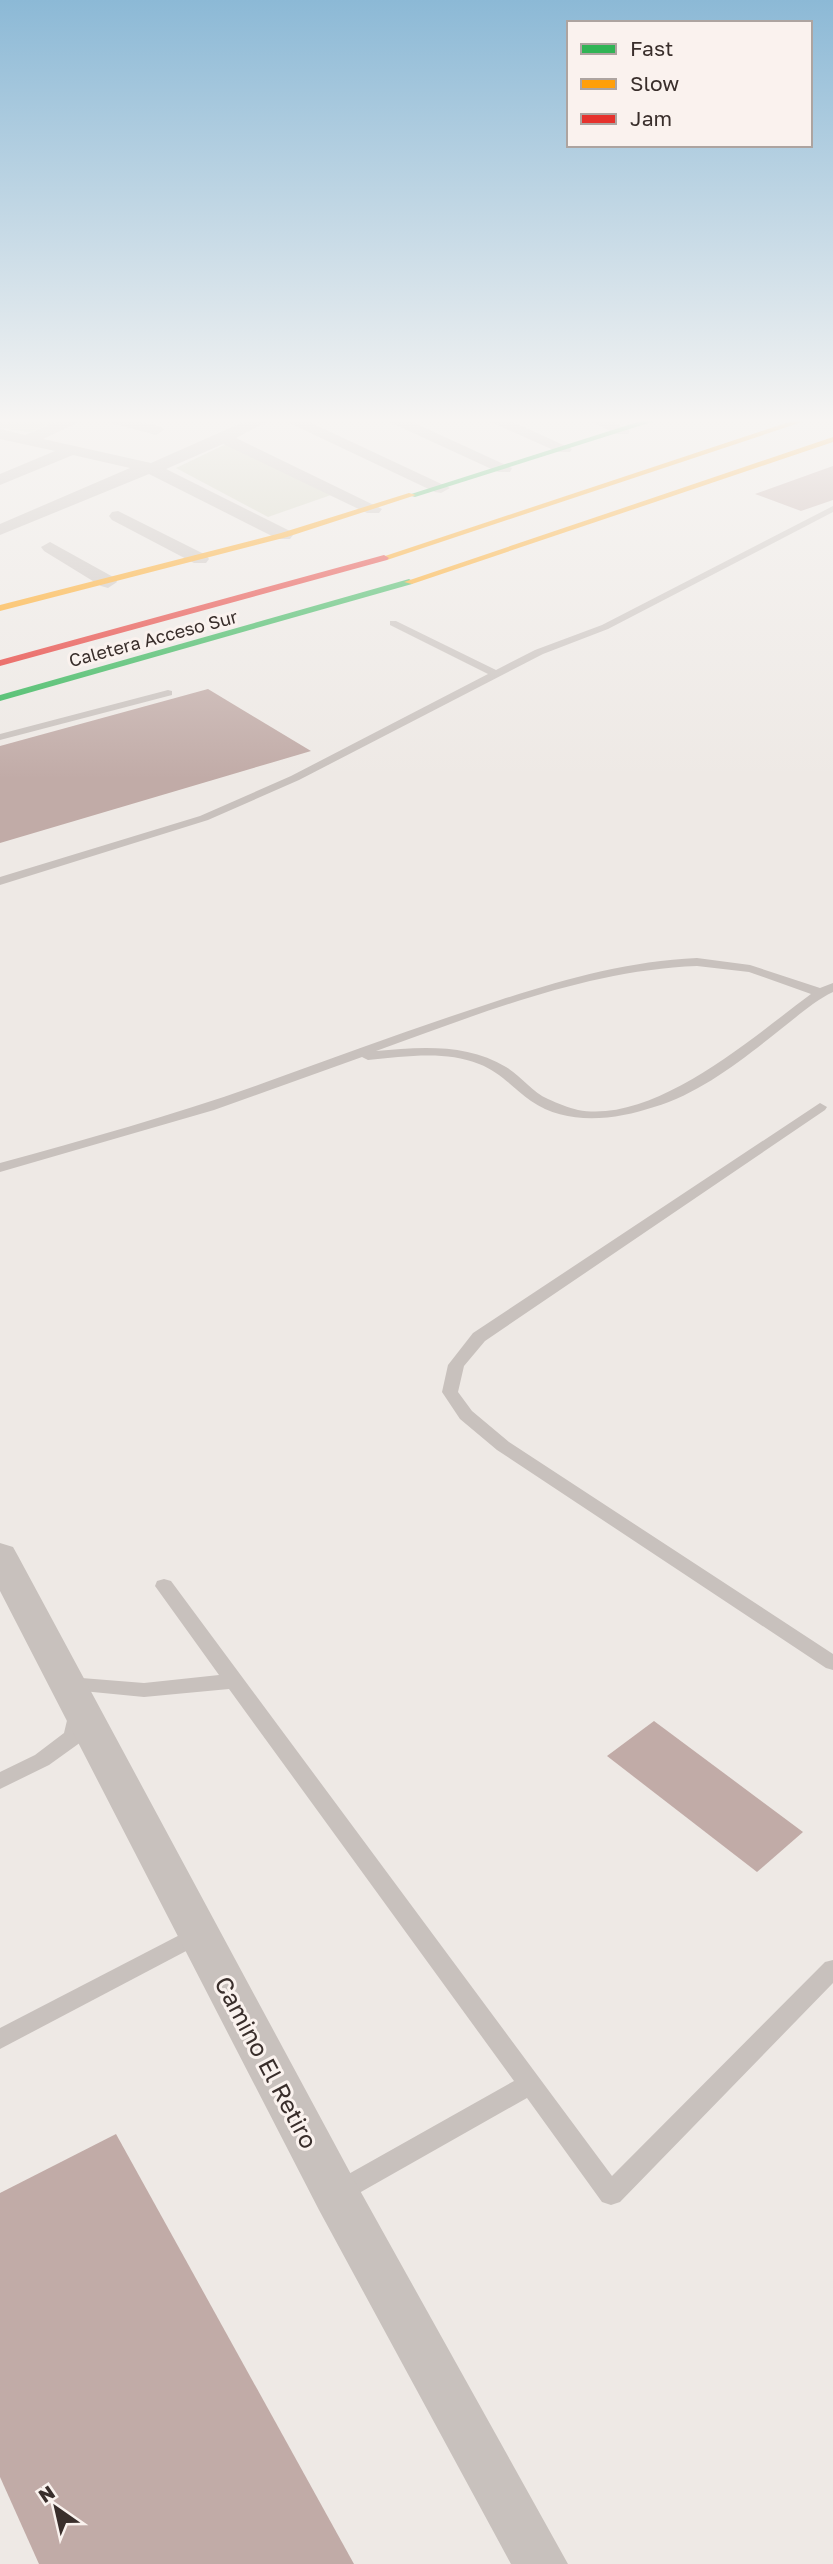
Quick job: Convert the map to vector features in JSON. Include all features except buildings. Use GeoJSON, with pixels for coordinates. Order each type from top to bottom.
{"type":"FeatureCollection","features":[{"type":"Feature","properties":{"kind":"main road"},"geometry":{"type":"LineString","coordinates":[[0,608],[271,540]]}},
{"type":"Feature","properties":{"kind":"main road"},"geometry":{"type":"LineString","coordinates":[[0,663],[349,569],[439,540]]}},
{"type":"Feature","properties":{"kind":"main road","name":"Caletera Acceso Sur"},"geometry":{"type":"LineString","coordinates":[[0,698],[365,597],[535,540]]}},
{"type":"Feature","properties":{"kind":"street"},"geometry":{"type":"LineString","coordinates":[[163,540],[200,559]]}},
{"type":"Feature","properties":{"kind":"street"},"geometry":{"type":"LineString","coordinates":[[50,547],[108,582]]}},
{"type":"Feature","properties":{"kind":"street","name":"Camino El Retiro"},"geometry":{"type":"LineString","coordinates":[[0,1556],[336,2194],[541,2564]]}},
{"type":"Feature","properties":{"kind":"lane"},"geometry":{"type":"LineString","coordinates":[[0,881],[204,818],[295,778],[496,674],[557,644],[605,627],[774,540]]}},
{"type":"Feature","properties":{"kind":"lane"},"geometry":{"type":"LineString","coordinates":[[393,623],[496,674]]}},
{"type":"Feature","properties":{"kind":"lane"},"geometry":{"type":"LineString","coordinates":[[0,737],[168,693]]}},
{"type":"Feature","properties":{"kind":"lane"},"geometry":{"type":"LineString","coordinates":[[0,1168],[181,1116],[505,1002],[625,969],[682,963],[723,964],[754,969],[827,990]]}},
{"type":"Feature","properties":{"kind":"lane"},"geometry":{"type":"LineString","coordinates":[[345,1058],[419,1051],[449,1052],[500,1069],[543,1102],[573,1112],[601,1115],[662,1102],[827,990]]}},
{"type":"Feature","properties":{"kind":"lane"},"geometry":{"type":"LineString","coordinates":[[820,1107],[478,1337],[456,1365],[450,1392],[466,1415],[503,1446],[833,1663]]}},
{"type":"Feature","properties":{"kind":"lane"},"geometry":{"type":"LineString","coordinates":[[164,1586],[611,2194],[833,1969]]}},
{"type":"Feature","properties":{"kind":"lane"},"geometry":{"type":"LineString","coordinates":[[0,1780],[43,1760],[74,1737],[73,1692],[144,1690],[234,1681]]}},
{"type":"Feature","properties":{"kind":"lane"},"geometry":{"type":"LineString","coordinates":[[0,2039],[200,1933]]}},
{"type":"Feature","properties":{"kind":"lane"},"geometry":{"type":"LineString","coordinates":[[336,2194],[530,2084]]}},
{"type":"Feature","properties":{"kind":"traffic: fast"},"geometry":{"type":"LineString","coordinates":[[0,698],[409,582]]}},
{"type":"Feature","properties":{"kind":"traffic: slow"},"geometry":{"type":"LineString","coordinates":[[0,608],[266,540]]}},
{"type":"Feature","properties":{"kind":"traffic: slow"},"geometry":{"type":"LineString","coordinates":[[384,558],[440,540]]}},
{"type":"Feature","properties":{"kind":"traffic: slow"},"geometry":{"type":"LineString","coordinates":[[409,582],[535,540]]}},
{"type":"Feature","properties":{"kind":"traffic: jam"},"geometry":{"type":"LineString","coordinates":[[0,663],[384,558]]}}]}
